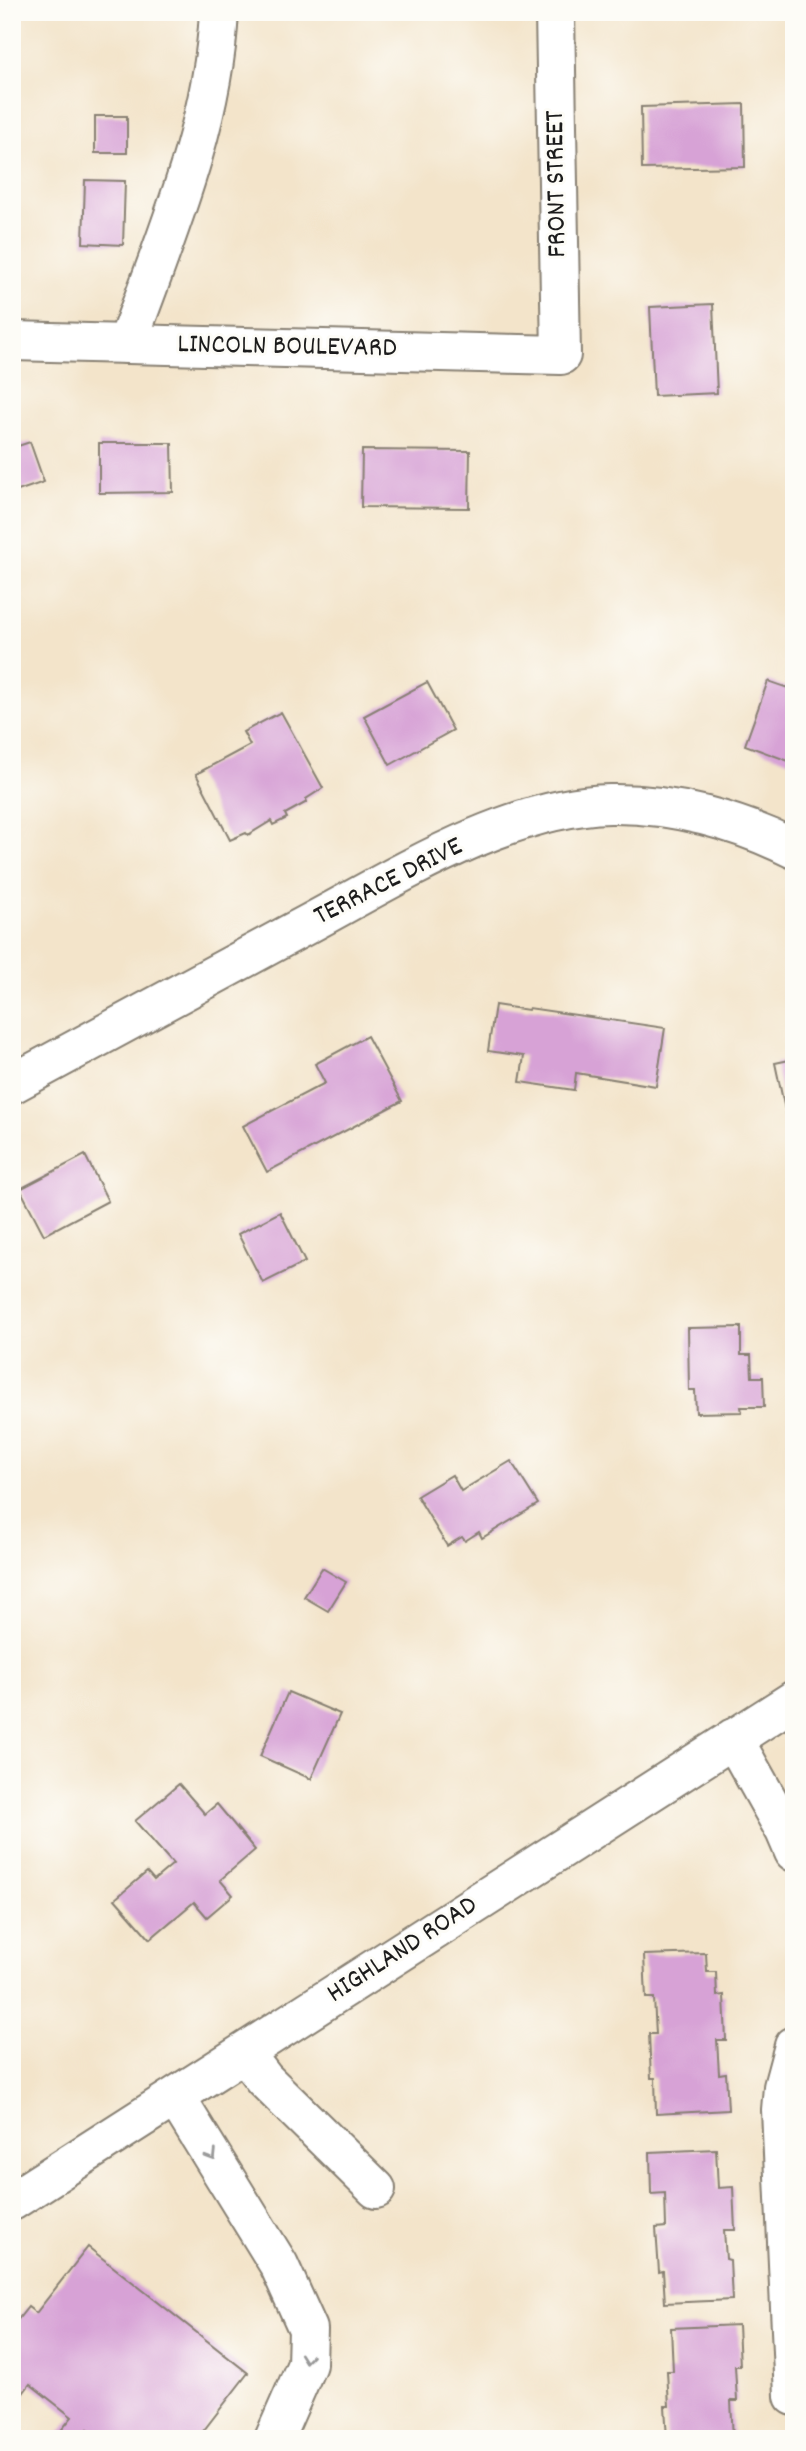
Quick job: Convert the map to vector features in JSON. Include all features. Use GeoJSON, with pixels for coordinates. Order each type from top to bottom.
{"type":"FeatureCollection","features":[{"type":"Feature","properties":{"kind":"street"},"geometry":{"type":"LineString","coordinates":[[127,344],[197,144],[217,49],[219,12]]}},
{"type":"Feature","properties":{"kind":"street","name":"FRONT STREET"},"geometry":{"type":"LineString","coordinates":[[555,12],[561,355]]}},
{"type":"Feature","properties":{"kind":"street","name":"LINCOLN BOULEVARD"},"geometry":{"type":"LineString","coordinates":[[12,341],[561,355]]}},
{"type":"Feature","properties":{"kind":"street","name":"TERRACE DRIVE"},"geometry":{"type":"LineString","coordinates":[[12,1084],[411,869],[490,831],[529,817],[608,804],[646,805],[726,821],[794,849]]}},
{"type":"Feature","properties":{"kind":"street","name":"HIGHLAND ROAD"},"geometry":{"type":"LineString","coordinates":[[12,2201],[794,1700]]}},
{"type":"Feature","properties":{"kind":"street"},"geometry":{"type":"LineString","coordinates":[[733,1738],[794,1852]]}},
{"type":"Feature","properties":{"kind":"street"},"geometry":{"type":"LineString","coordinates":[[794,2046],[783,2087],[781,2110],[794,2396]]}},
{"type":"Feature","properties":{"kind":"street"},"geometry":{"type":"LineString","coordinates":[[244,2054],[264,2079],[376,2189]]}},
{"type":"Feature","properties":{"kind":"street"},"geometry":{"type":"LineString","coordinates":[[176,2098],[279,2265],[308,2329],[307,2364],[274,2439]]}},
{"type":"Feature","properties":{"kind":"building"},"geometry":{"type":"Polygon","coordinates":[[[744,104],[745,167],[642,169],[641,107],[744,104]]]}},
{"type":"Feature","properties":{"kind":"building"},"geometry":{"type":"Polygon","coordinates":[[[95,116],[127,116],[127,153],[95,153],[95,116]]]}},
{"type":"Feature","properties":{"kind":"building"},"geometry":{"type":"Polygon","coordinates":[[[85,180],[125,181],[123,245],[83,243],[85,180]]]}},
{"type":"Feature","properties":{"kind":"building"},"geometry":{"type":"Polygon","coordinates":[[[713,304],[717,393],[654,396],[650,307],[713,304]]]}},
{"type":"Feature","properties":{"kind":"building"},"geometry":{"type":"Polygon","coordinates":[[[30,442],[44,482],[12,493],[12,448],[30,442]]]}},
{"type":"Feature","properties":{"kind":"building"},"geometry":{"type":"Polygon","coordinates":[[[99,443],[172,443],[173,492],[99,493],[99,443]]]}},
{"type":"Feature","properties":{"kind":"building"},"geometry":{"type":"Polygon","coordinates":[[[362,450],[470,451],[469,508],[361,507],[362,450]]]}},
{"type":"Feature","properties":{"kind":"building"},"geometry":{"type":"Polygon","coordinates":[[[768,681],[794,690],[794,763],[745,745],[768,681]]]}},
{"type":"Feature","properties":{"kind":"building"},"geometry":{"type":"Polygon","coordinates":[[[427,682],[453,730],[390,765],[364,716],[427,682]]]}},
{"type":"Feature","properties":{"kind":"building"},"geometry":{"type":"Polygon","coordinates":[[[281,712],[323,788],[306,799],[307,802],[285,814],[287,818],[273,825],[271,821],[248,835],[246,833],[230,840],[196,774],[250,745],[243,732],[281,712]]]}},
{"type":"Feature","properties":{"kind":"building"},"geometry":{"type":"Polygon","coordinates":[[[495,1005],[665,1028],[656,1086],[576,1073],[574,1090],[520,1082],[524,1056],[488,1051],[495,1005]]]}},
{"type":"Feature","properties":{"kind":"building"},"geometry":{"type":"Polygon","coordinates":[[[367,1036],[402,1101],[267,1172],[243,1126],[325,1083],[315,1064],[367,1036]]]}},
{"type":"Feature","properties":{"kind":"building"},"geometry":{"type":"Polygon","coordinates":[[[794,1059],[794,1147],[793,1147],[775,1063],[794,1059]]]}},
{"type":"Feature","properties":{"kind":"building"},"geometry":{"type":"Polygon","coordinates":[[[85,1155],[108,1201],[44,1235],[20,1189],[85,1155]]]}},
{"type":"Feature","properties":{"kind":"building"},"geometry":{"type":"Polygon","coordinates":[[[280,1212],[305,1262],[263,1283],[238,1234],[280,1212]]]}},
{"type":"Feature","properties":{"kind":"building"},"geometry":{"type":"Polygon","coordinates":[[[741,1327],[741,1355],[751,1355],[752,1377],[763,1377],[764,1407],[741,1407],[742,1412],[696,1413],[695,1390],[689,1390],[688,1328],[741,1327]]]}},
{"type":"Feature","properties":{"kind":"building"},"geometry":{"type":"Polygon","coordinates":[[[511,1461],[538,1504],[482,1538],[479,1532],[465,1541],[462,1537],[447,1546],[417,1496],[452,1475],[461,1491],[511,1461]]]}},
{"type":"Feature","properties":{"kind":"building"},"geometry":{"type":"Polygon","coordinates":[[[322,1568],[346,1582],[328,1611],[304,1597],[322,1568]]]}},
{"type":"Feature","properties":{"kind":"building"},"geometry":{"type":"Polygon","coordinates":[[[288,1692],[340,1714],[311,1779],[260,1756],[288,1692]]]}},
{"type":"Feature","properties":{"kind":"building"},"geometry":{"type":"Polygon","coordinates":[[[179,1784],[205,1814],[217,1804],[255,1850],[220,1880],[233,1895],[207,1917],[194,1902],[150,1939],[115,1899],[147,1872],[154,1880],[173,1864],[135,1821],[179,1784]]]}},
{"type":"Feature","properties":{"kind":"building"},"geometry":{"type":"Polygon","coordinates":[[[706,1953],[707,1972],[716,1972],[717,1996],[724,1995],[726,2040],[717,2040],[719,2074],[726,2073],[728,2110],[656,2114],[655,2078],[651,2078],[649,2034],[656,2034],[654,1998],[646,1998],[644,1955],[706,1953]]]}},
{"type":"Feature","properties":{"kind":"building"},"geometry":{"type":"Polygon","coordinates":[[[716,2149],[718,2188],[733,2187],[735,2230],[724,2230],[726,2259],[730,2260],[732,2300],[665,2303],[663,2271],[659,2272],[656,2228],[666,2227],[665,2193],[651,2194],[650,2152],[716,2149]]]}},
{"type":"Feature","properties":{"kind":"building"},"geometry":{"type":"Polygon","coordinates":[[[88,2247],[248,2373],[197,2439],[100,2439],[88,2429],[81,2439],[54,2439],[72,2417],[30,2384],[12,2408],[12,2327],[28,2307],[36,2313],[88,2247]]]}},
{"type":"Feature","properties":{"kind":"building"},"geometry":{"type":"Polygon","coordinates":[[[738,2325],[740,2366],[735,2366],[737,2401],[731,2401],[733,2439],[667,2439],[667,2371],[673,2371],[671,2328],[738,2325]]]}}]}
